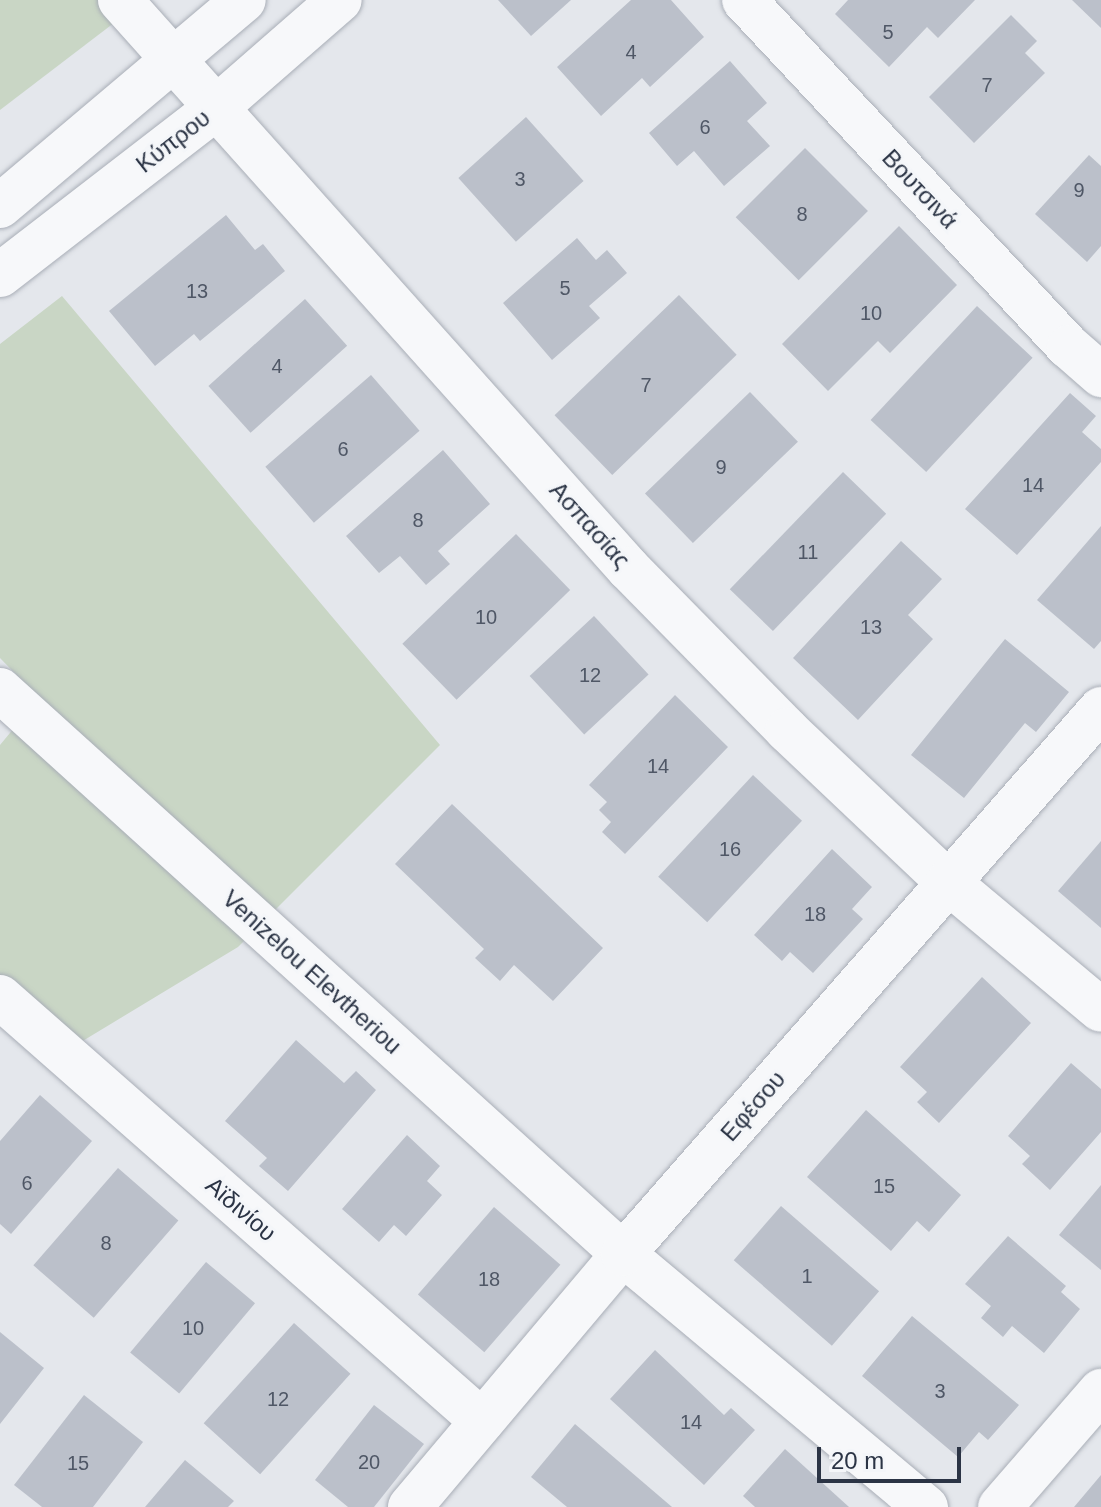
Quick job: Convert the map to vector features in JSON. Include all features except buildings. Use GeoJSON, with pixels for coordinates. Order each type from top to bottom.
{"type":"FeatureCollection","features":[{"type":"Feature","properties":{"kind":"street","name":"Ασπασίας"},"geometry":{"type":"LineString","coordinates":[[120,0],[178,61],[216,108],[629,569],[787,730],[948,882],[1101,1010]]}},
{"type":"Feature","properties":{"kind":"street"},"geometry":{"type":"LineString","coordinates":[[0,206],[178,61],[244,0]]}},
{"type":"Feature","properties":{"kind":"street","name":"Κύπρου"},"geometry":{"type":"LineString","coordinates":[[0,275],[216,108],[340,0]]}},
{"type":"Feature","properties":{"kind":"street","name":"Βουτσινά"},"geometry":{"type":"LineString","coordinates":[[744,0],[1069,347],[1101,375]]}},
{"type":"Feature","properties":{"kind":"street","name":"Venizelou Elevtheriou"},"geometry":{"type":"LineString","coordinates":[[0,690],[623,1254],[926,1507]]}},
{"type":"Feature","properties":{"kind":"street","name":"Εφέσου"},"geometry":{"type":"LineString","coordinates":[[410,1507],[623,1254],[1101,709]]}},
{"type":"Feature","properties":{"kind":"street","name":"Αϊδινίου"},"geometry":{"type":"LineString","coordinates":[[0,997],[482,1421]]}},
{"type":"Feature","properties":{"kind":"street"},"geometry":{"type":"LineString","coordinates":[[1000,1507],[1101,1391]]}},
{"type":"Feature","properties":{"kind":"green space"},"geometry":{"type":"Polygon","coordinates":[[[0,0],[144,0],[0,110],[0,0]]]}},
{"type":"Feature","properties":{"kind":"green space"},"geometry":{"type":"Polygon","coordinates":[[[62,296],[440,745],[238,947],[76,1045],[0,978],[0,745],[39,698],[0,658],[0,344],[62,296]]]}}]}
